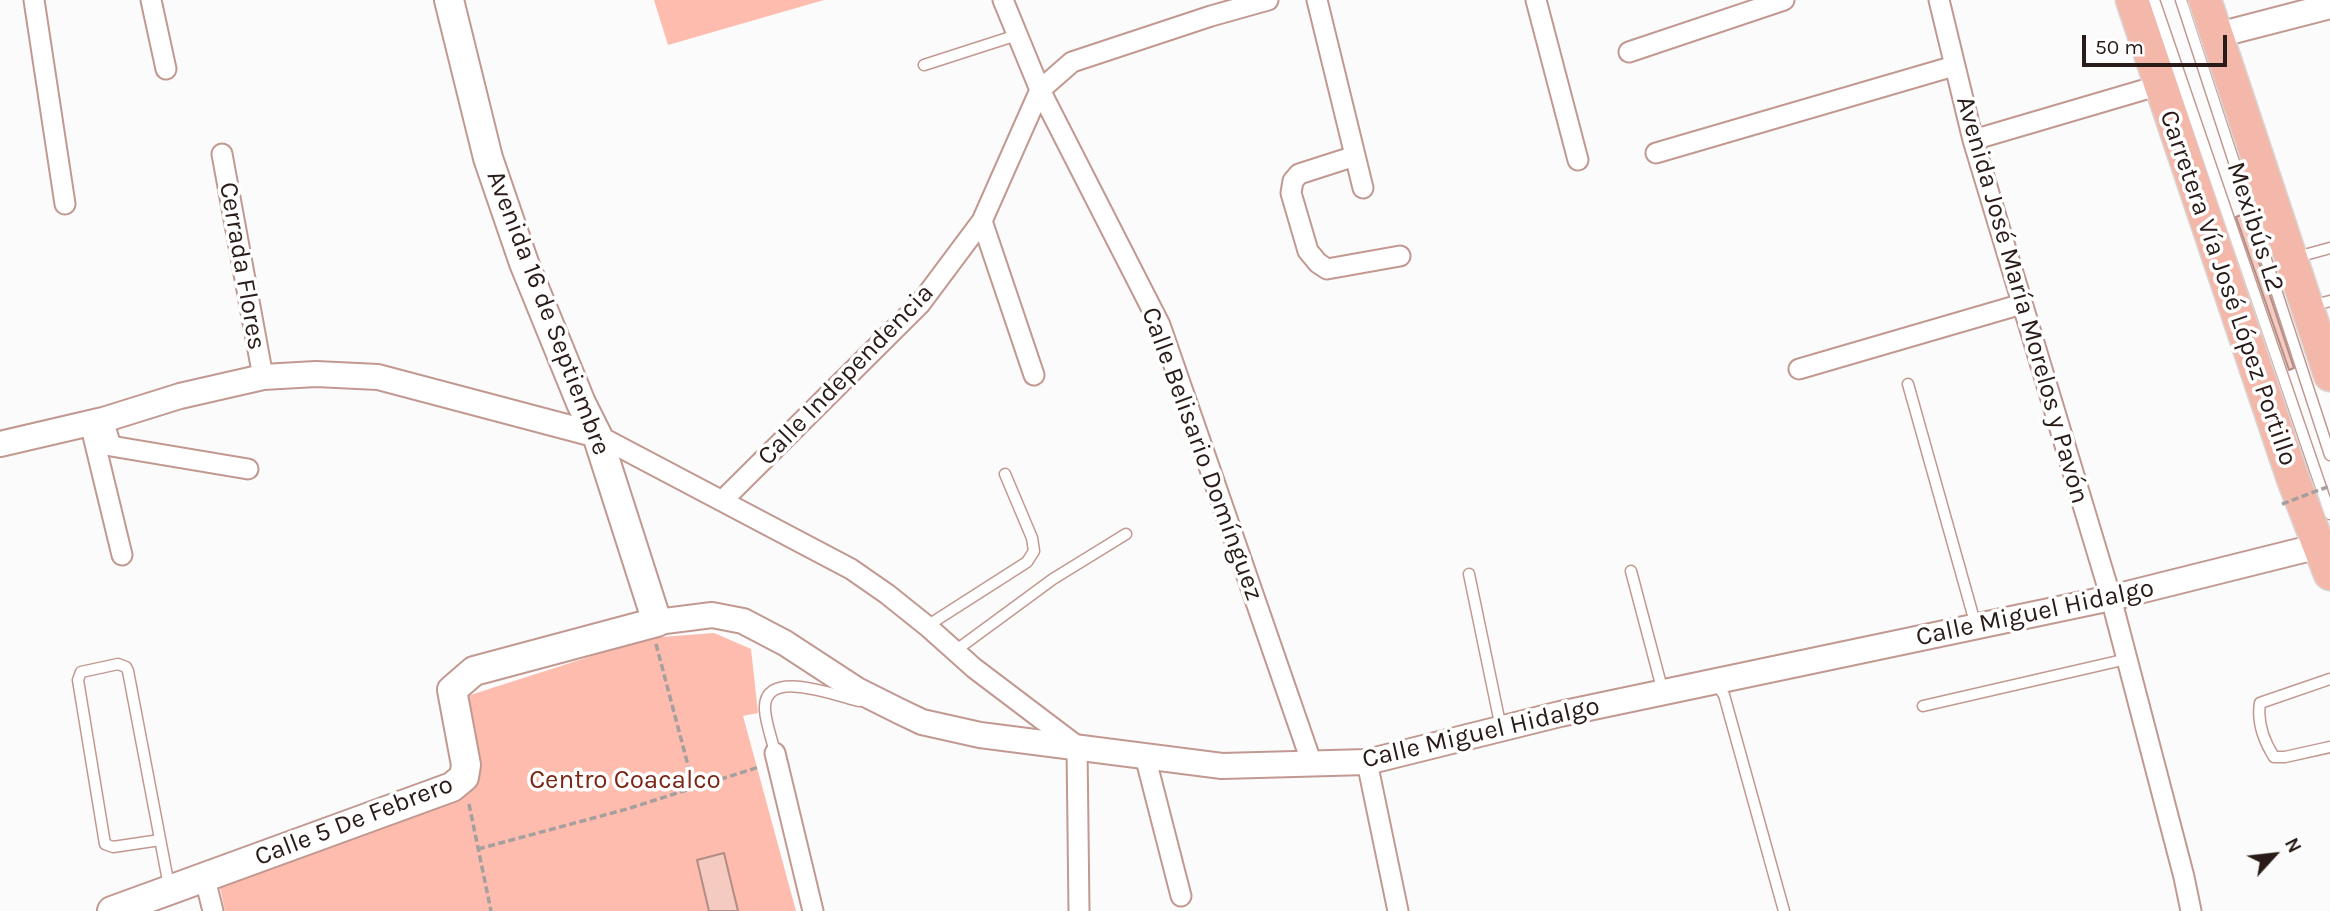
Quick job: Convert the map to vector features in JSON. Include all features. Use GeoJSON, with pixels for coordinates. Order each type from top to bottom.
{"type":"FeatureCollection","features":[{"type":"Feature","properties":{"kind":"main road","name":"Avenida 16 de Septiembre"},"geometry":{"type":"LineString","coordinates":[[449,0],[492,171],[524,263],[581,403],[597,435],[654,623]]}},
{"type":"Feature","properties":{"kind":"main road","name":"Carretera Vía José López Portillo"},"geometry":{"type":"LineString","coordinates":[[2132,0],[2289,466],[2324,560]]}},
{"type":"Feature","properties":{"kind":"main road"},"geometry":{"type":"LineString","coordinates":[[2205,0],[2290,259],[2318,314],[2330,375]]}},
{"type":"Feature","properties":{"kind":"main road"},"geometry":{"type":"LineString","coordinates":[[2324,560],[2330,582]]}},
{"type":"Feature","properties":{"kind":"main road","name":"Calle 5 De Febrero"},"geometry":{"type":"LineString","coordinates":[[112,911],[452,788],[464,778],[466,765],[452,690],[474,671],[654,623]]}},
{"type":"Feature","properties":{"kind":"street"},"geometry":{"type":"LineString","coordinates":[[34,0],[65,204]]}},
{"type":"Feature","properties":{"kind":"street"},"geometry":{"type":"LineString","coordinates":[[151,0],[166,69]]}},
{"type":"Feature","properties":{"kind":"street","name":"Calle Belisario Domínguez"},"geometry":{"type":"LineString","coordinates":[[1003,0],[1040,90],[1160,326],[1312,764]]}},
{"type":"Feature","properties":{"kind":"street","name":"Calle Independencia"},"geometry":{"type":"LineString","coordinates":[[722,501],[920,304],[982,221],[1040,90],[1072,62],[1209,8],[1268,0]]}},
{"type":"Feature","properties":{"kind":"street"},"geometry":{"type":"LineString","coordinates":[[1317,0],[1363,188]]}},
{"type":"Feature","properties":{"kind":"street"},"geometry":{"type":"LineString","coordinates":[[1536,0],[1577,160]]}},
{"type":"Feature","properties":{"kind":"street"},"geometry":{"type":"LineString","coordinates":[[1629,52],[1784,0]]}},
{"type":"Feature","properties":{"kind":"street","name":"Avenida José María Morelos y Pavón"},"geometry":{"type":"LineString","coordinates":[[1939,0],[1973,141],[2111,598]]}},
{"type":"Feature","properties":{"kind":"street"},"geometry":{"type":"LineString","coordinates":[[2218,35],[2297,7],[2330,6]]}},
{"type":"Feature","properties":{"kind":"street"},"geometry":{"type":"LineString","coordinates":[[1656,153],[1954,66]]}},
{"type":"Feature","properties":{"kind":"street"},"geometry":{"type":"LineString","coordinates":[[1973,141],[2160,85]]}},
{"type":"Feature","properties":{"kind":"street","name":"Cerrada Flores"},"geometry":{"type":"LineString","coordinates":[[222,155],[263,377]]}},
{"type":"Feature","properties":{"kind":"street"},"geometry":{"type":"LineString","coordinates":[[1355,156],[1299,174],[1293,181],[1291,193],[1308,251],[1327,269],[1400,256]]}},
{"type":"Feature","properties":{"kind":"street"},"geometry":{"type":"LineString","coordinates":[[982,221],[1034,375]]}},
{"type":"Feature","properties":{"kind":"street"},"geometry":{"type":"LineString","coordinates":[[1799,369],[2022,304]]}},
{"type":"Feature","properties":{"kind":"street"},"geometry":{"type":"LineString","coordinates":[[0,444],[263,377],[316,374],[379,377],[597,435],[851,569],[927,626],[974,668],[1077,746],[1079,911]]}},
{"type":"Feature","properties":{"kind":"street"},"geometry":{"type":"LineString","coordinates":[[96,421],[111,446],[248,469]]}},
{"type":"Feature","properties":{"kind":"street"},"geometry":{"type":"LineString","coordinates":[[96,421],[122,555]]}},
{"type":"Feature","properties":{"kind":"street","name":"Calle Miguel Hidalgo"},"geometry":{"type":"LineString","coordinates":[[654,623],[712,615],[743,621],[785,643],[857,690],[922,722],[980,735],[1222,766],[1367,762],[1715,681],[2111,598],[2324,560]]}},
{"type":"Feature","properties":{"kind":"street"},"geometry":{"type":"LineString","coordinates":[[2111,598],[2185,877],[2191,911]]}},
{"type":"Feature","properties":{"kind":"street"},"geometry":{"type":"LineString","coordinates":[[1145,756],[1181,896]]}},
{"type":"Feature","properties":{"kind":"street"},"geometry":{"type":"LineString","coordinates":[[777,758],[813,911]]}},
{"type":"Feature","properties":{"kind":"street"},"geometry":{"type":"LineString","coordinates":[[1367,762],[1398,911]]}},
{"type":"Feature","properties":{"kind":"street"},"geometry":{"type":"LineString","coordinates":[[205,879],[213,911]]}},
{"type":"Feature","properties":{"kind":"lane","name":"Mexibús L2"},"geometry":{"type":"LineString","coordinates":[[2154,0],[2330,514]]}},
{"type":"Feature","properties":{"kind":"lane","name":"Mexibús L2"},"geometry":{"type":"LineString","coordinates":[[2181,0],[2330,455]]}},
{"type":"Feature","properties":{"kind":"lane"},"geometry":{"type":"LineString","coordinates":[[924,65],[1017,35]]}},
{"type":"Feature","properties":{"kind":"lane"},"geometry":{"type":"LineString","coordinates":[[2290,259],[2330,248]]}},
{"type":"Feature","properties":{"kind":"lane"},"geometry":{"type":"LineString","coordinates":[[1908,384],[1976,626]]}},
{"type":"Feature","properties":{"kind":"lane"},"geometry":{"type":"LineString","coordinates":[[927,626],[1027,562],[1034,551],[1032,538],[1005,474]]}},
{"type":"Feature","properties":{"kind":"lane"},"geometry":{"type":"LineString","coordinates":[[955,651],[1053,579],[1126,534]]}},
{"type":"Feature","properties":{"kind":"lane"},"geometry":{"type":"LineString","coordinates":[[1631,571],[1663,692]]}},
{"type":"Feature","properties":{"kind":"lane"},"geometry":{"type":"LineString","coordinates":[[1469,574],[1502,729]]}},
{"type":"Feature","properties":{"kind":"lane"},"geometry":{"type":"LineString","coordinates":[[1923,706],[2127,659]]}},
{"type":"Feature","properties":{"kind":"lane"},"geometry":{"type":"LineString","coordinates":[[160,839],[113,847],[104,844],[78,680],[81,672],[118,664],[126,667],[128,671],[170,890]]}},
{"type":"Feature","properties":{"kind":"lane"},"geometry":{"type":"LineString","coordinates":[[2330,679],[2260,703],[2259,714],[2267,746],[2274,757],[2330,747]]}},
{"type":"Feature","properties":{"kind":"lane"},"geometry":{"type":"LineString","coordinates":[[1715,681],[1724,695],[1784,911]]}},
{"type":"Feature","properties":{"kind":"lane"},"geometry":{"type":"LineString","coordinates":[[777,758],[765,709],[772,691],[784,685],[792,684],[900,711]]}},
{"type":"Feature","properties":{"kind":"path"},"geometry":{"type":"LineString","coordinates":[[2282,504],[2330,486]]}},
{"type":"Feature","properties":{"kind":"path"},"geometry":{"type":"LineString","coordinates":[[654,623],[694,788]]}},
{"type":"Feature","properties":{"kind":"path"},"geometry":{"type":"LineString","coordinates":[[478,849],[627,809],[777,758]]}},
{"type":"Feature","properties":{"kind":"path"},"geometry":{"type":"LineString","coordinates":[[464,778],[491,911]]}},
{"type":"Feature","properties":{"kind":"green space"},"geometry":{"type":"Polygon","coordinates":[[[654,0],[824,0],[668,45],[654,0]]]}},
{"type":"Feature","properties":{"kind":"green space","name":"Centro Coacalco"},"geometry":{"type":"Polygon","coordinates":[[[714,633],[751,649],[758,713],[743,716],[796,911],[225,911],[220,888],[465,793],[464,697],[648,638],[714,633]]]}},
{"type":"Feature","properties":{"kind":"building"},"geometry":{"type":"Polygon","coordinates":[[[2243,214],[2294,368],[2289,370],[2236,217],[2243,214]]]}},
{"type":"Feature","properties":{"kind":"building"},"geometry":{"type":"Polygon","coordinates":[[[724,853],[738,911],[709,911],[697,860],[724,853]]]}}]}
